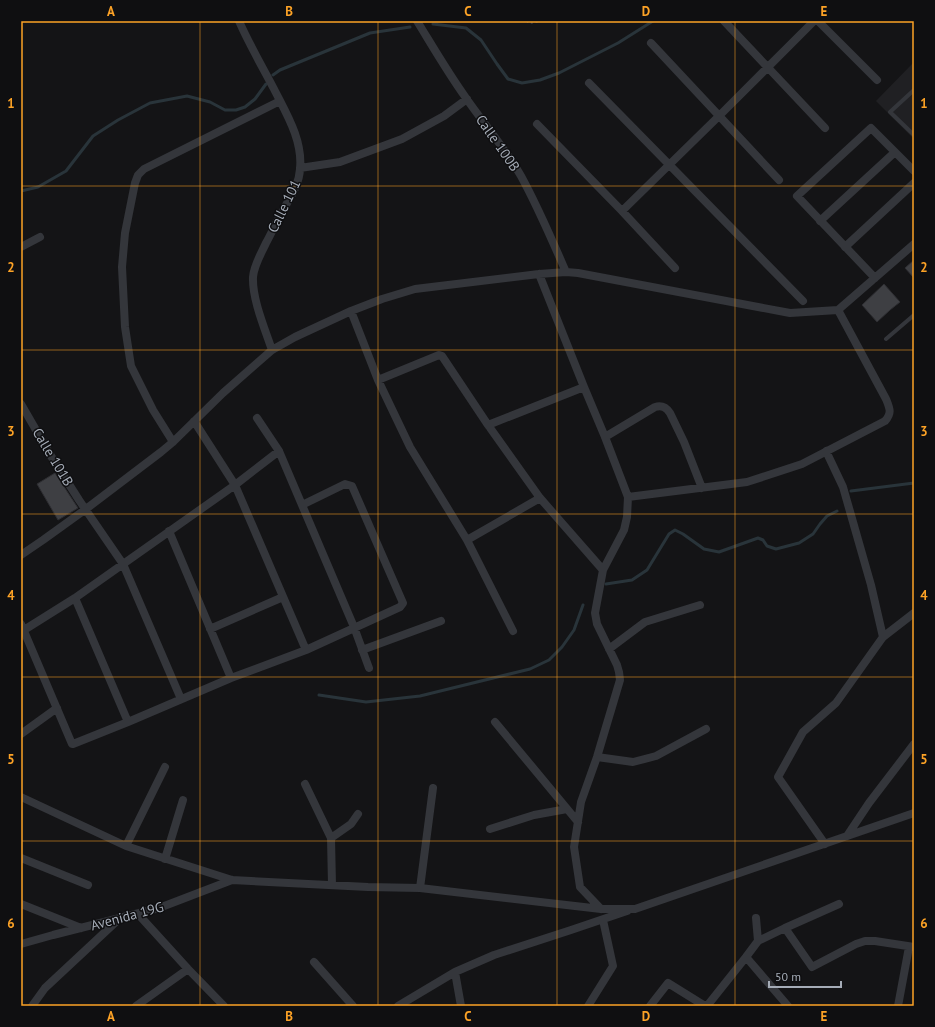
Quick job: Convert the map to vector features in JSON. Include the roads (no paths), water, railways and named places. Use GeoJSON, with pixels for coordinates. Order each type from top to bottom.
{"type":"FeatureCollection","features":[{"type":"Feature","properties":{"kind":"street","name":"Calle 101"},"geometry":{"type":"LineString","coordinates":[[239,21],[292,125],[300,158],[299,180],[258,259],[253,276],[257,304],[272,350]]}},
{"type":"Feature","properties":{"kind":"street","name":"Calle 100B"},"geometry":{"type":"LineString","coordinates":[[417,21],[446,70],[506,153],[520,176],[536,205],[566,272]]}},
{"type":"Feature","properties":{"kind":"street"},"geometry":{"type":"LineString","coordinates":[[724,21],[826,128]]}},
{"type":"Feature","properties":{"kind":"street"},"geometry":{"type":"LineString","coordinates":[[622,211],[814,21]]}},
{"type":"Feature","properties":{"kind":"street"},"geometry":{"type":"LineString","coordinates":[[818,21],[877,80]]}},
{"type":"Feature","properties":{"kind":"street"},"geometry":{"type":"LineString","coordinates":[[651,43],[779,180]]}},
{"type":"Feature","properties":{"kind":"street"},"geometry":{"type":"LineString","coordinates":[[589,83],[803,301]]}},
{"type":"Feature","properties":{"kind":"street"},"geometry":{"type":"LineString","coordinates":[[300,168],[340,162],[402,139],[444,116],[467,99]]}},
{"type":"Feature","properties":{"kind":"street"},"geometry":{"type":"LineString","coordinates":[[173,442],[153,410],[131,366],[125,327],[122,267],[125,233],[135,183],[138,175],[144,169],[280,101]]}},
{"type":"Feature","properties":{"kind":"street"},"geometry":{"type":"LineString","coordinates":[[537,124],[675,268]]}},
{"type":"Feature","properties":{"kind":"street"},"geometry":{"type":"LineString","coordinates":[[875,278],[797,196],[871,128],[914,172]]}},
{"type":"Feature","properties":{"kind":"street"},"geometry":{"type":"LineString","coordinates":[[820,221],[895,152]]}},
{"type":"Feature","properties":{"kind":"street"},"geometry":{"type":"LineString","coordinates":[[845,247],[914,182]]}},
{"type":"Feature","properties":{"kind":"street"},"geometry":{"type":"LineString","coordinates":[[21,247],[40,237]]}},
{"type":"Feature","properties":{"kind":"street"},"geometry":{"type":"LineString","coordinates":[[21,555],[86,509],[173,442],[223,393],[272,350],[295,336],[350,311],[382,299],[415,289],[566,272],[790,313],[838,310],[914,244]]}},
{"type":"Feature","properties":{"kind":"street"},"geometry":{"type":"LineString","coordinates":[[539,274],[628,497],[627,517],[624,530],[603,570],[595,613],[597,624],[617,665],[620,680],[597,757],[581,802],[574,847],[580,887],[601,909]]}},
{"type":"Feature","properties":{"kind":"street"},"geometry":{"type":"LineString","coordinates":[[628,497],[747,482],[802,464],[885,421],[890,416],[890,411],[886,400],[838,310]]}},
{"type":"Feature","properties":{"kind":"street"},"geometry":{"type":"LineString","coordinates":[[350,311],[378,380],[410,447],[467,540],[513,631]]}},
{"type":"Feature","properties":{"kind":"street"},"geometry":{"type":"LineString","coordinates":[[378,380],[439,355],[442,356],[488,425],[540,498],[603,570]]}},
{"type":"Feature","properties":{"kind":"street"},"geometry":{"type":"LineString","coordinates":[[488,425],[584,387]]}},
{"type":"Feature","properties":{"kind":"street","name":"Calle 101B"},"geometry":{"type":"LineString","coordinates":[[21,404],[51,456],[79,500],[123,564],[181,699]]}},
{"type":"Feature","properties":{"kind":"street"},"geometry":{"type":"LineString","coordinates":[[605,437],[655,407],[660,406],[667,409],[684,442],[702,488]]}},
{"type":"Feature","properties":{"kind":"street"},"geometry":{"type":"LineString","coordinates":[[257,418],[279,451],[370,668]]}},
{"type":"Feature","properties":{"kind":"street"},"geometry":{"type":"LineString","coordinates":[[194,421],[235,485],[306,650]]}},
{"type":"Feature","properties":{"kind":"street"},"geometry":{"type":"LineString","coordinates":[[279,451],[235,485],[74,598],[22,627],[72,744],[231,678],[306,650],[400,607],[402,603],[352,486],[345,484],[302,504]]}},
{"type":"Feature","properties":{"kind":"street"},"geometry":{"type":"LineString","coordinates":[[826,451],[843,487],[871,585],[883,637]]}},
{"type":"Feature","properties":{"kind":"street"},"geometry":{"type":"LineString","coordinates":[[467,540],[540,498]]}},
{"type":"Feature","properties":{"kind":"street"},"geometry":{"type":"LineString","coordinates":[[169,531],[231,678]]}},
{"type":"Feature","properties":{"kind":"street"},"geometry":{"type":"LineString","coordinates":[[210,629],[283,597]]}},
{"type":"Feature","properties":{"kind":"street"},"geometry":{"type":"LineString","coordinates":[[74,598],[128,722]]}},
{"type":"Feature","properties":{"kind":"street"},"geometry":{"type":"LineString","coordinates":[[609,649],[645,622],[700,604]]}},
{"type":"Feature","properties":{"kind":"street"},"geometry":{"type":"LineString","coordinates":[[825,844],[778,777],[803,732],[836,703],[883,637],[914,613]]}},
{"type":"Feature","properties":{"kind":"street"},"geometry":{"type":"LineString","coordinates":[[362,650],[441,621]]}},
{"type":"Feature","properties":{"kind":"street"},"geometry":{"type":"LineString","coordinates":[[21,734],[57,708]]}},
{"type":"Feature","properties":{"kind":"street"},"geometry":{"type":"LineString","coordinates":[[494,722],[578,822]]}},
{"type":"Feature","properties":{"kind":"street"},"geometry":{"type":"LineString","coordinates":[[597,757],[634,762],[656,756],[706,729]]}},
{"type":"Feature","properties":{"kind":"street"},"geometry":{"type":"LineString","coordinates":[[847,836],[869,803],[914,744]]}},
{"type":"Feature","properties":{"kind":"street"},"geometry":{"type":"LineString","coordinates":[[126,846],[165,766]]}},
{"type":"Feature","properties":{"kind":"street"},"geometry":{"type":"LineString","coordinates":[[305,784],[331,838],[332,885]]}},
{"type":"Feature","properties":{"kind":"street"},"geometry":{"type":"LineString","coordinates":[[420,888],[433,788]]}},
{"type":"Feature","properties":{"kind":"street"},"geometry":{"type":"LineString","coordinates":[[21,797],[126,846],[232,880],[420,888],[601,909],[635,909]]}},
{"type":"Feature","properties":{"kind":"street"},"geometry":{"type":"LineString","coordinates":[[165,859],[183,800]]}},
{"type":"Feature","properties":{"kind":"street"},"geometry":{"type":"LineString","coordinates":[[490,829],[534,815],[567,809]]}},
{"type":"Feature","properties":{"kind":"street"},"geometry":{"type":"LineString","coordinates":[[398,1006],[455,972],[494,954],[603,920],[914,813]]}},
{"type":"Feature","properties":{"kind":"street"},"geometry":{"type":"LineString","coordinates":[[331,838],[351,824],[358,814]]}},
{"type":"Feature","properties":{"kind":"street"},"geometry":{"type":"LineString","coordinates":[[21,858],[88,885]]}},
{"type":"Feature","properties":{"kind":"street","name":"Avenida 19G"},"geometry":{"type":"LineString","coordinates":[[21,944],[159,908],[232,880]]}},
{"type":"Feature","properties":{"kind":"street"},"geometry":{"type":"LineString","coordinates":[[21,904],[81,928]]}},
{"type":"Feature","properties":{"kind":"street"},"geometry":{"type":"LineString","coordinates":[[650,1006],[668,983],[706,1006],[758,941],[839,904]]}},
{"type":"Feature","properties":{"kind":"street"},"geometry":{"type":"LineString","coordinates":[[138,914],[224,1006]]}},
{"type":"Feature","properties":{"kind":"street"},"geometry":{"type":"LineString","coordinates":[[32,1006],[45,988],[120,918]]}},
{"type":"Feature","properties":{"kind":"street"},"geometry":{"type":"LineString","coordinates":[[756,918],[758,941]]}},
{"type":"Feature","properties":{"kind":"street"},"geometry":{"type":"LineString","coordinates":[[588,1006],[613,966],[603,920]]}},
{"type":"Feature","properties":{"kind":"street"},"geometry":{"type":"LineString","coordinates":[[785,928],[812,968],[856,944],[865,941],[875,941],[912,947],[898,1006]]}},
{"type":"Feature","properties":{"kind":"street"},"geometry":{"type":"LineString","coordinates":[[746,957],[788,1006]]}},
{"type":"Feature","properties":{"kind":"street"},"geometry":{"type":"LineString","coordinates":[[314,962],[354,1006]]}},
{"type":"Feature","properties":{"kind":"street"},"geometry":{"type":"LineString","coordinates":[[136,1006],[188,969]]}},
{"type":"Feature","properties":{"kind":"street"},"geometry":{"type":"LineString","coordinates":[[455,972],[461,1006]]}},
{"type":"Feature","properties":{"kind":"lane"},"geometry":{"type":"LineString","coordinates":[[914,90],[890,112],[914,135]]}},
{"type":"Feature","properties":{"kind":"lane"},"geometry":{"type":"LineString","coordinates":[[886,339],[914,315]]}},
{"type":"Feature","properties":{"kind":"waterway"},"geometry":{"type":"LineString","coordinates":[[433,24],[466,28],[481,40],[508,79],[522,83],[540,80],[559,73],[618,43],[653,21]]}},
{"type":"Feature","properties":{"kind":"waterway"},"geometry":{"type":"LineString","coordinates":[[273,75],[280,70],[370,33],[410,27]]}},
{"type":"Feature","properties":{"kind":"waterway"},"geometry":{"type":"LineString","coordinates":[[21,191],[38,187],[66,171],[93,136],[118,120],[150,103],[187,96],[210,102],[225,110],[236,110],[245,107],[255,99],[266,84]]}},
{"type":"Feature","properties":{"kind":"waterway"},"geometry":{"type":"LineString","coordinates":[[851,491],[914,483]]}},
{"type":"Feature","properties":{"kind":"waterway"},"geometry":{"type":"LineString","coordinates":[[606,584],[632,580],[647,570],[669,534],[675,530],[704,549],[719,552],[758,538],[763,540],[767,546],[776,549],[799,543],[813,534],[827,516],[837,511]]}},
{"type":"Feature","properties":{"kind":"waterway"},"geometry":{"type":"LineString","coordinates":[[319,695],[366,702],[420,696],[530,669],[549,660],[562,647],[574,630],[583,605]]}}]}
